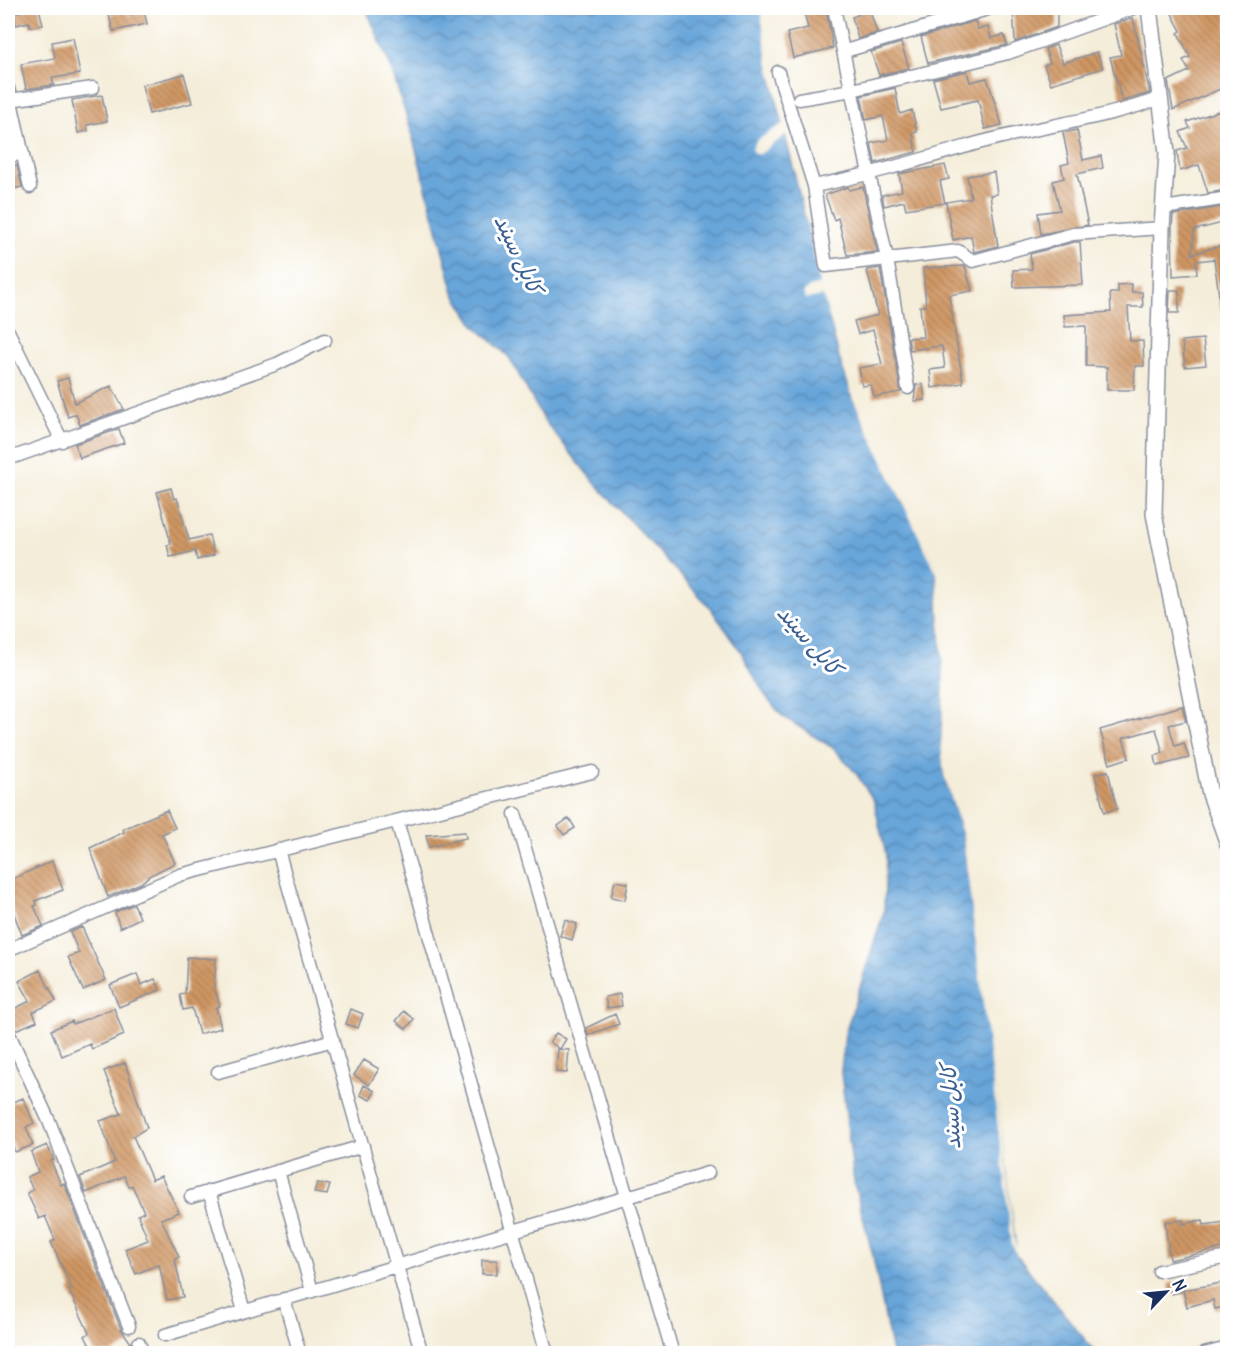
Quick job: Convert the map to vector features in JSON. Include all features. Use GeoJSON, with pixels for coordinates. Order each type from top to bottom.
{"type":"FeatureCollection","features":[{"type":"Feature","properties":{"kind":"street"},"geometry":{"type":"LineString","coordinates":[[834,8],[845,51],[887,259],[908,388]]}},
{"type":"Feature","properties":{"kind":"street"},"geometry":{"type":"LineString","coordinates":[[845,51],[992,8]]}},
{"type":"Feature","properties":{"kind":"street"},"geometry":{"type":"LineString","coordinates":[[800,99],[852,90],[1008,53],[1134,8]]}},
{"type":"Feature","properties":{"kind":"street"},"geometry":{"type":"LineString","coordinates":[[1149,8],[1167,153],[1162,228],[1154,514],[1210,794],[1227,844]]}},
{"type":"Feature","properties":{"kind":"street"},"geometry":{"type":"LineString","coordinates":[[778,72],[814,186],[826,266],[957,250],[973,261],[1073,234],[1162,228]]}},
{"type":"Feature","properties":{"kind":"street"},"geometry":{"type":"LineString","coordinates":[[30,187],[9,94],[93,88]]}},
{"type":"Feature","properties":{"kind":"street"},"geometry":{"type":"LineString","coordinates":[[814,186],[869,175],[979,143],[1119,113],[1161,98]]}},
{"type":"Feature","properties":{"kind":"street"},"geometry":{"type":"LineString","coordinates":[[8,157],[22,153]]}},
{"type":"Feature","properties":{"kind":"street"},"geometry":{"type":"LineString","coordinates":[[1164,208],[1227,198]]}},
{"type":"Feature","properties":{"kind":"street"},"geometry":{"type":"LineString","coordinates":[[8,331],[62,441]]}},
{"type":"Feature","properties":{"kind":"street"},"geometry":{"type":"LineString","coordinates":[[8,459],[180,396],[277,364],[326,340]]}},
{"type":"Feature","properties":{"kind":"street"},"geometry":{"type":"LineString","coordinates":[[8,950],[180,875],[592,772]]}},
{"type":"Feature","properties":{"kind":"street"},"geometry":{"type":"LineString","coordinates":[[515,814],[673,1353]]}},
{"type":"Feature","properties":{"kind":"street"},"geometry":{"type":"LineString","coordinates":[[397,820],[547,1353]]}},
{"type":"Feature","properties":{"kind":"street"},"geometry":{"type":"LineString","coordinates":[[278,850],[423,1353]]}},
{"type":"Feature","properties":{"kind":"street"},"geometry":{"type":"LineString","coordinates":[[8,1032],[49,1121],[129,1326]]}},
{"type":"Feature","properties":{"kind":"street"},"geometry":{"type":"LineString","coordinates":[[218,1072],[333,1040]]}},
{"type":"Feature","properties":{"kind":"street"},"geometry":{"type":"LineString","coordinates":[[191,1197],[363,1146]]}},
{"type":"Feature","properties":{"kind":"street"},"geometry":{"type":"LineString","coordinates":[[278,1171],[312,1291]]}},
{"type":"Feature","properties":{"kind":"street"},"geometry":{"type":"LineString","coordinates":[[165,1335],[708,1173]]}},
{"type":"Feature","properties":{"kind":"street"},"geometry":{"type":"LineString","coordinates":[[209,1191],[244,1311]]}},
{"type":"Feature","properties":{"kind":"street"},"geometry":{"type":"LineString","coordinates":[[1159,1271],[1227,1257]]}},
{"type":"Feature","properties":{"kind":"street"},"geometry":{"type":"LineString","coordinates":[[284,1299],[300,1353]]}},
{"type":"Feature","properties":{"kind":"street"},"geometry":{"type":"LineString","coordinates":[[1204,1353],[1227,1348]]}},
{"type":"Feature","properties":{"kind":"water","name":"کابل سيند"},"geometry":{"type":"Polygon","coordinates":[[[366,8],[760,8],[776,97],[839,358],[853,399],[936,567],[944,684],[941,746],[944,775],[963,837],[1017,1256],[1096,1353],[892,1353],[873,1256],[854,1182],[841,1072],[845,1034],[884,912],[886,855],[874,801],[856,773],[833,748],[782,716],[765,695],[740,650],[709,606],[593,481],[544,420],[509,357],[475,326],[454,293],[410,127],[390,65],[366,8]]]}},
{"type":"Feature","properties":{"kind":"pier"},"geometry":{"type":"Polygon","coordinates":[[[760,8],[763,8],[779,96],[841,357],[823,296],[806,299],[803,293],[809,287],[820,284],[787,134],[760,154],[755,154],[752,149],[756,141],[784,123],[768,61],[760,8]]]}},
{"type":"Feature","properties":{"kind":"pier"},"geometry":{"type":"Polygon","coordinates":[[[841,359],[855,398],[940,573],[947,684],[944,746],[947,774],[966,837],[1015,1243],[1021,1259],[1017,1256],[1012,1244],[963,837],[944,775],[941,746],[944,684],[937,574],[853,399],[841,359]]]}},
{"type":"Feature","properties":{"kind":"building"},"geometry":{"type":"Polygon","coordinates":[[[26,8],[39,8],[43,25],[30,27],[29,22],[16,25],[14,13],[27,10],[26,8]]]}},
{"type":"Feature","properties":{"kind":"building"},"geometry":{"type":"Polygon","coordinates":[[[803,8],[826,8],[833,48],[793,58],[787,33],[808,28],[803,8]]]}},
{"type":"Feature","properties":{"kind":"building"},"geometry":{"type":"Polygon","coordinates":[[[856,8],[869,8],[877,33],[858,39],[852,17],[858,15],[856,8]]]}},
{"type":"Feature","properties":{"kind":"building"},"geometry":{"type":"Polygon","coordinates":[[[1013,8],[1057,9],[1057,27],[1015,42],[1013,8]]]}},
{"type":"Feature","properties":{"kind":"building"},"geometry":{"type":"Polygon","coordinates":[[[1169,8],[1227,8],[1227,86],[1173,110],[1168,81],[1189,71],[1183,60],[1190,57],[1178,33],[1181,31],[1169,8]]]}},
{"type":"Feature","properties":{"kind":"building"},"geometry":{"type":"Polygon","coordinates":[[[128,11],[129,15],[144,11],[147,24],[113,31],[109,15],[128,11]]]}},
{"type":"Feature","properties":{"kind":"building"},"geometry":{"type":"Polygon","coordinates":[[[1133,18],[1150,93],[1122,101],[1110,57],[1121,55],[1114,24],[1133,18]]]}},
{"type":"Feature","properties":{"kind":"building"},"geometry":{"type":"Polygon","coordinates":[[[975,21],[978,29],[988,27],[991,38],[1004,35],[1007,45],[928,63],[921,37],[975,21]]]}},
{"type":"Feature","properties":{"kind":"building"},"geometry":{"type":"Polygon","coordinates":[[[73,38],[80,74],[52,78],[54,85],[26,89],[21,64],[55,58],[52,42],[73,38]]]}},
{"type":"Feature","properties":{"kind":"building"},"geometry":{"type":"Polygon","coordinates":[[[901,43],[909,68],[879,75],[871,52],[901,43]]]}},
{"type":"Feature","properties":{"kind":"building"},"geometry":{"type":"Polygon","coordinates":[[[1056,45],[1063,63],[1097,52],[1103,68],[1051,84],[1044,65],[1050,63],[1045,49],[1056,45]]]}},
{"type":"Feature","properties":{"kind":"building"},"geometry":{"type":"Polygon","coordinates":[[[967,71],[970,82],[987,78],[1002,125],[985,129],[978,100],[941,108],[933,79],[967,71]]]}},
{"type":"Feature","properties":{"kind":"building"},"geometry":{"type":"Polygon","coordinates":[[[184,74],[192,103],[149,114],[142,85],[184,74]]]}},
{"type":"Feature","properties":{"kind":"building"},"geometry":{"type":"Polygon","coordinates":[[[895,88],[900,114],[912,110],[917,132],[913,133],[916,152],[875,163],[871,143],[888,140],[883,116],[866,120],[861,96],[895,88]]]}},
{"type":"Feature","properties":{"kind":"building"},"geometry":{"type":"Polygon","coordinates":[[[102,95],[107,121],[87,125],[88,131],[78,133],[72,100],[102,95]]]}},
{"type":"Feature","properties":{"kind":"building"},"geometry":{"type":"Polygon","coordinates":[[[1227,108],[1227,190],[1208,193],[1199,165],[1180,171],[1177,151],[1187,148],[1180,132],[1190,128],[1187,122],[1227,108]]]}},
{"type":"Feature","properties":{"kind":"building"},"geometry":{"type":"Polygon","coordinates":[[[1077,130],[1083,160],[1101,156],[1103,168],[1077,174],[1088,225],[1041,234],[1038,213],[1060,210],[1053,181],[1064,178],[1061,165],[1069,163],[1063,133],[1077,130]]]}},
{"type":"Feature","properties":{"kind":"building"},"geometry":{"type":"Polygon","coordinates":[[[17,165],[22,187],[13,189],[8,167],[17,165]]]}},
{"type":"Feature","properties":{"kind":"building"},"geometry":{"type":"Polygon","coordinates":[[[945,165],[949,179],[940,181],[945,203],[906,209],[904,201],[884,206],[882,195],[902,191],[899,174],[945,165]]]}},
{"type":"Feature","properties":{"kind":"building"},"geometry":{"type":"Polygon","coordinates":[[[994,172],[997,194],[990,195],[998,246],[974,252],[971,236],[953,240],[946,202],[971,198],[967,176],[994,172]]]}},
{"type":"Feature","properties":{"kind":"building"},"geometry":{"type":"Polygon","coordinates":[[[848,187],[849,190],[863,187],[877,252],[847,255],[838,218],[834,220],[825,195],[848,187]]]}},
{"type":"Feature","properties":{"kind":"building"},"geometry":{"type":"Polygon","coordinates":[[[1227,206],[1227,222],[1194,230],[1192,254],[1227,244],[1227,310],[1221,310],[1214,259],[1196,261],[1197,274],[1173,276],[1172,228],[1173,215],[1227,206]]]}},
{"type":"Feature","properties":{"kind":"building"},"geometry":{"type":"Polygon","coordinates":[[[1080,242],[1083,285],[1014,287],[1013,270],[1032,269],[1030,254],[1080,242]]]}},
{"type":"Feature","properties":{"kind":"building"},"geometry":{"type":"Polygon","coordinates":[[[965,266],[972,291],[949,295],[963,383],[932,388],[930,370],[945,368],[942,346],[910,350],[908,338],[923,337],[920,306],[926,306],[923,268],[965,266]]]}},
{"type":"Feature","properties":{"kind":"building"},"geometry":{"type":"Polygon","coordinates":[[[880,268],[901,392],[874,397],[871,385],[862,386],[859,368],[882,364],[873,330],[858,334],[854,321],[878,315],[867,270],[880,268]]]}},
{"type":"Feature","properties":{"kind":"building"},"geometry":{"type":"Polygon","coordinates":[[[1131,284],[1132,292],[1142,292],[1143,307],[1128,307],[1130,341],[1143,341],[1144,366],[1135,366],[1134,390],[1107,390],[1107,367],[1086,366],[1086,326],[1065,327],[1064,315],[1111,312],[1110,293],[1118,293],[1118,285],[1131,284]]]}},
{"type":"Feature","properties":{"kind":"building"},"geometry":{"type":"Polygon","coordinates":[[[1170,290],[1179,290],[1179,313],[1169,313],[1170,290]]]}},
{"type":"Feature","properties":{"kind":"building"},"geometry":{"type":"Polygon","coordinates":[[[1203,339],[1206,365],[1185,367],[1182,341],[1203,339]]]}},
{"type":"Feature","properties":{"kind":"building"},"geometry":{"type":"Polygon","coordinates":[[[68,378],[75,403],[111,386],[124,409],[80,425],[76,414],[68,417],[57,381],[68,378]]]}},
{"type":"Feature","properties":{"kind":"building"},"geometry":{"type":"Polygon","coordinates":[[[923,384],[925,400],[914,401],[916,385],[923,384]]]}},
{"type":"Feature","properties":{"kind":"building"},"geometry":{"type":"Polygon","coordinates":[[[119,429],[124,443],[80,458],[75,444],[119,429]]]}},
{"type":"Feature","properties":{"kind":"building"},"geometry":{"type":"Polygon","coordinates":[[[171,488],[174,499],[177,498],[189,540],[209,535],[214,555],[197,560],[195,551],[170,557],[167,545],[171,544],[157,492],[171,488]]]}},
{"type":"Feature","properties":{"kind":"building"},"geometry":{"type":"Polygon","coordinates":[[[1182,706],[1186,721],[1169,725],[1175,746],[1184,743],[1189,758],[1157,766],[1155,756],[1163,753],[1156,729],[1123,738],[1129,758],[1110,764],[1100,730],[1182,706]]]}},
{"type":"Feature","properties":{"kind":"building"},"geometry":{"type":"Polygon","coordinates":[[[1108,771],[1117,809],[1104,812],[1095,774],[1108,771]]]}},
{"type":"Feature","properties":{"kind":"building"},"geometry":{"type":"Polygon","coordinates":[[[167,810],[175,828],[162,834],[175,863],[149,876],[141,883],[108,897],[90,848],[124,832],[123,829],[167,810]]]}},
{"type":"Feature","properties":{"kind":"building"},"geometry":{"type":"Polygon","coordinates":[[[569,818],[575,828],[564,835],[558,826],[569,818]]]}},
{"type":"Feature","properties":{"kind":"building"},"geometry":{"type":"Polygon","coordinates":[[[465,832],[466,838],[429,847],[426,835],[465,832]]]}},
{"type":"Feature","properties":{"kind":"building"},"geometry":{"type":"Polygon","coordinates":[[[52,861],[63,890],[35,901],[37,905],[34,906],[43,926],[22,935],[8,898],[8,881],[52,861]]]}},
{"type":"Feature","properties":{"kind":"building"},"geometry":{"type":"Polygon","coordinates":[[[615,881],[628,883],[625,900],[611,897],[615,881]]]}},
{"type":"Feature","properties":{"kind":"building"},"geometry":{"type":"Polygon","coordinates":[[[134,904],[140,918],[120,928],[115,912],[134,904]]]}},
{"type":"Feature","properties":{"kind":"building"},"geometry":{"type":"Polygon","coordinates":[[[565,920],[577,924],[572,940],[560,936],[565,920]]]}},
{"type":"Feature","properties":{"kind":"building"},"geometry":{"type":"Polygon","coordinates":[[[82,927],[106,980],[83,990],[68,957],[79,953],[70,932],[82,927]]]}},
{"type":"Feature","properties":{"kind":"building"},"geometry":{"type":"Polygon","coordinates":[[[187,957],[216,959],[214,988],[220,1006],[216,1007],[221,1028],[199,1034],[192,1008],[183,1010],[180,995],[185,994],[187,957]]]}},
{"type":"Feature","properties":{"kind":"building"},"geometry":{"type":"Polygon","coordinates":[[[40,970],[56,1001],[33,1012],[37,1021],[16,1030],[8,1024],[8,1012],[30,1001],[19,981],[40,970]]]}},
{"type":"Feature","properties":{"kind":"building"},"geometry":{"type":"Polygon","coordinates":[[[137,974],[141,985],[155,979],[160,990],[119,1007],[110,985],[137,974]]]}},
{"type":"Feature","properties":{"kind":"building"},"geometry":{"type":"Polygon","coordinates":[[[620,994],[622,1006],[607,1008],[605,997],[620,994]]]}},
{"type":"Feature","properties":{"kind":"building"},"geometry":{"type":"Polygon","coordinates":[[[114,1008],[124,1035],[92,1049],[90,1044],[62,1056],[51,1030],[114,1008]]]}},
{"type":"Feature","properties":{"kind":"building"},"geometry":{"type":"Polygon","coordinates":[[[351,1009],[363,1014],[358,1028],[346,1024],[351,1009]]]}},
{"type":"Feature","properties":{"kind":"building"},"geometry":{"type":"Polygon","coordinates":[[[404,1011],[414,1019],[406,1029],[396,1021],[404,1011]]]}},
{"type":"Feature","properties":{"kind":"building"},"geometry":{"type":"Polygon","coordinates":[[[615,1014],[619,1024],[588,1035],[586,1028],[615,1014]]]}},
{"type":"Feature","properties":{"kind":"building"},"geometry":{"type":"Polygon","coordinates":[[[556,1033],[566,1039],[560,1049],[550,1042],[556,1033]]]}},
{"type":"Feature","properties":{"kind":"building"},"geometry":{"type":"Polygon","coordinates":[[[558,1049],[569,1050],[567,1073],[556,1072],[558,1049]]]}},
{"type":"Feature","properties":{"kind":"building"},"geometry":{"type":"Polygon","coordinates":[[[364,1060],[379,1069],[369,1085],[354,1075],[364,1060]]]}},
{"type":"Feature","properties":{"kind":"building"},"geometry":{"type":"Polygon","coordinates":[[[125,1063],[147,1128],[133,1136],[152,1180],[161,1176],[179,1212],[161,1219],[179,1257],[175,1259],[183,1297],[167,1300],[159,1264],[136,1274],[125,1249],[148,1240],[138,1215],[144,1212],[132,1185],[129,1187],[124,1176],[86,1193],[80,1177],[115,1162],[100,1121],[121,1114],[104,1071],[125,1063]]]}},
{"type":"Feature","properties":{"kind":"building"},"geometry":{"type":"Polygon","coordinates":[[[364,1085],[375,1091],[370,1100],[360,1095],[364,1085]]]}},
{"type":"Feature","properties":{"kind":"building"},"geometry":{"type":"Polygon","coordinates":[[[23,1098],[34,1123],[26,1127],[33,1145],[15,1152],[8,1134],[8,1104],[23,1098]]]}},
{"type":"Feature","properties":{"kind":"building"},"geometry":{"type":"Polygon","coordinates":[[[47,1145],[54,1160],[51,1161],[61,1185],[64,1183],[121,1329],[131,1343],[113,1353],[94,1353],[85,1336],[89,1333],[69,1290],[72,1289],[51,1242],[55,1240],[45,1216],[39,1219],[27,1193],[33,1190],[27,1177],[38,1172],[31,1152],[47,1145]]]}},
{"type":"Feature","properties":{"kind":"building"},"geometry":{"type":"Polygon","coordinates":[[[317,1183],[330,1185],[327,1195],[314,1193],[317,1183]]]}},
{"type":"Feature","properties":{"kind":"building"},"geometry":{"type":"Polygon","coordinates":[[[1183,1220],[1183,1224],[1203,1220],[1204,1225],[1225,1222],[1227,1247],[1170,1260],[1165,1222],[1183,1220]]]}},
{"type":"Feature","properties":{"kind":"building"},"geometry":{"type":"Polygon","coordinates":[[[482,1260],[497,1260],[497,1274],[482,1274],[482,1260]]]}},
{"type":"Feature","properties":{"kind":"building"},"geometry":{"type":"Polygon","coordinates":[[[1180,1282],[1181,1292],[1171,1294],[1169,1283],[1180,1282]]]}},
{"type":"Feature","properties":{"kind":"building"},"geometry":{"type":"Polygon","coordinates":[[[1227,1282],[1227,1306],[1215,1309],[1213,1300],[1187,1307],[1183,1290],[1227,1282]]]}}]}
